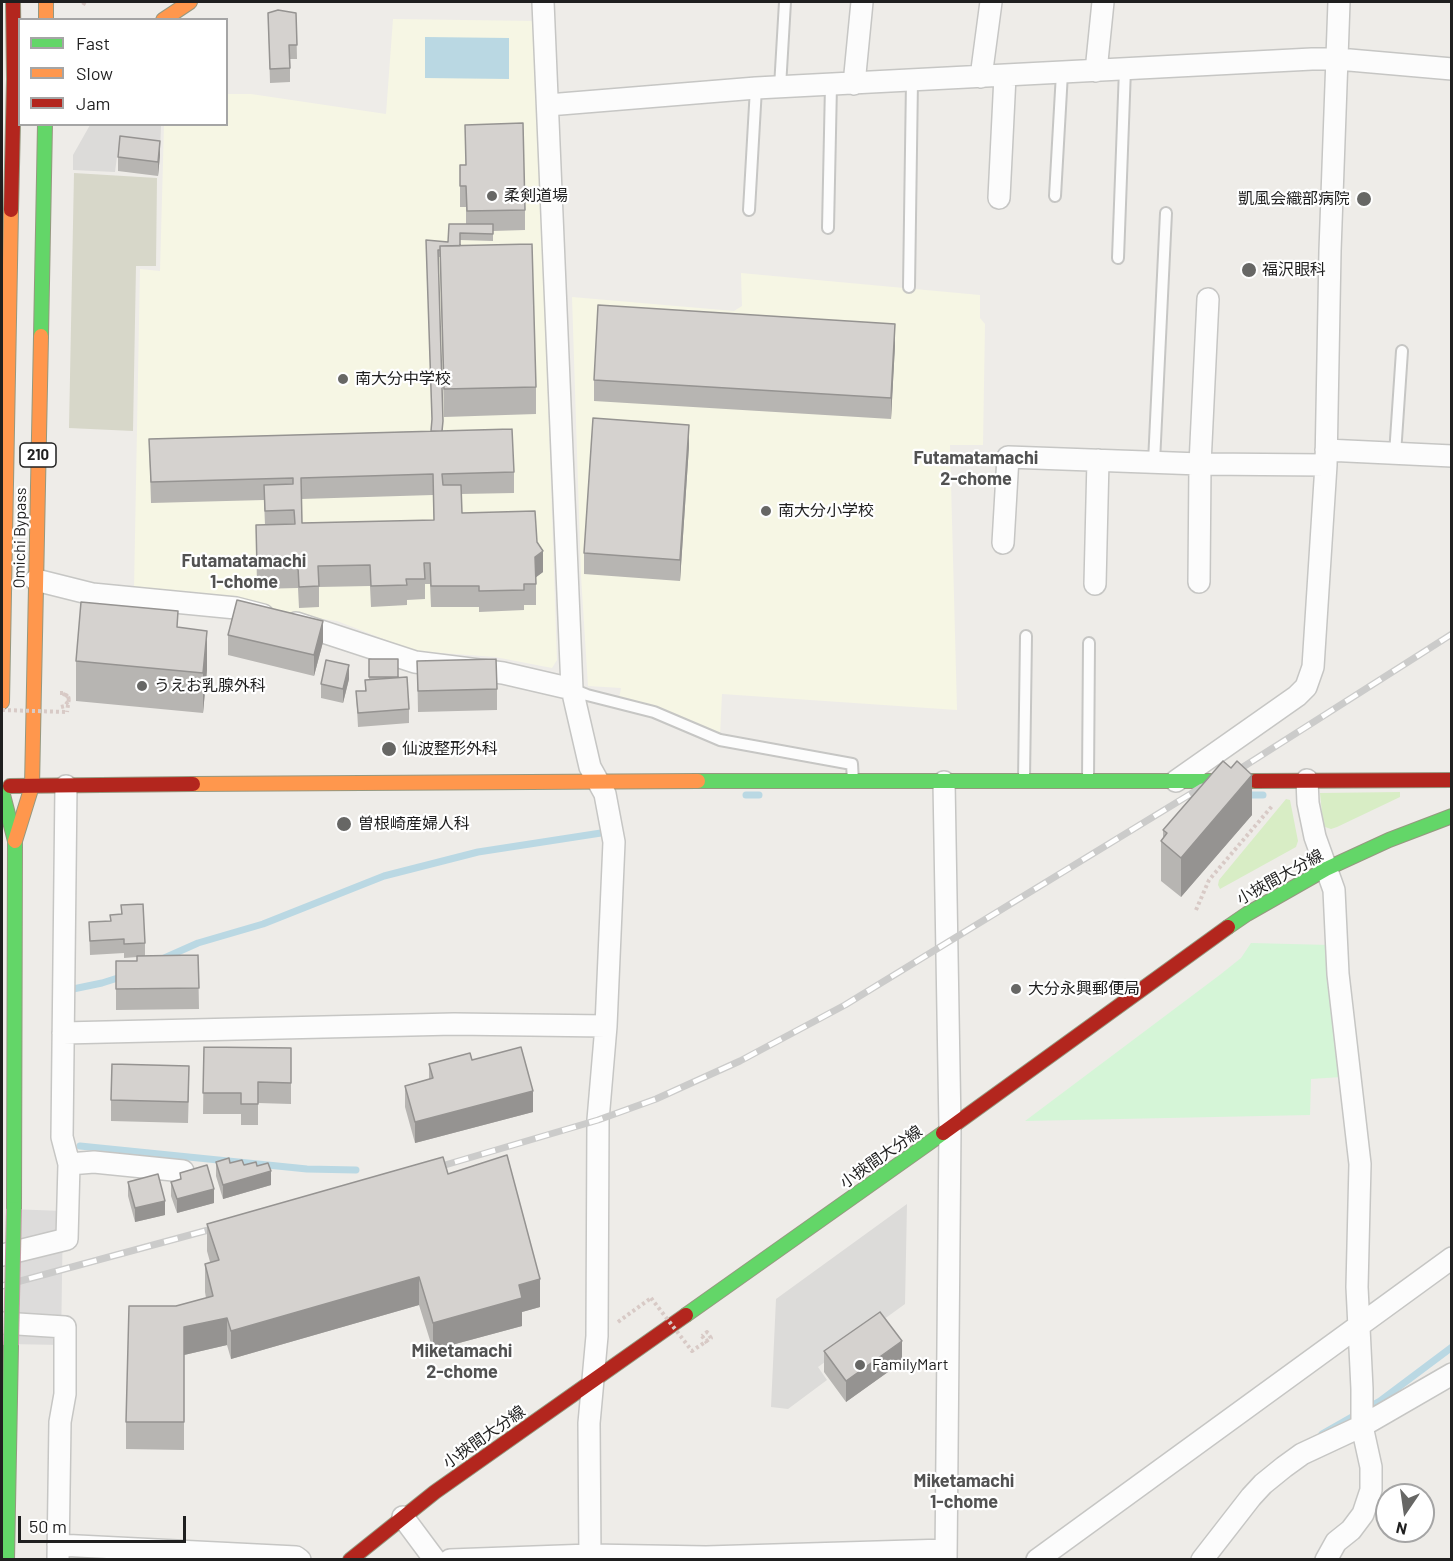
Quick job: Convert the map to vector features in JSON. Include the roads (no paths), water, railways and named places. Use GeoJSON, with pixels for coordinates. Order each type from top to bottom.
{"type":"FeatureCollection","features":[{"type":"Feature","properties":{"kind":"main road","name":"Omichi Bypass"},"geometry":{"type":"LineString","coordinates":[[2,702],[7,160],[12,79],[13,2]]}},
{"type":"Feature","properties":{"kind":"main road"},"geometry":{"type":"LineString","coordinates":[[46,2],[46,18]]}},
{"type":"Feature","properties":{"kind":"main road"},"geometry":{"type":"LineString","coordinates":[[167,18],[190,2]]}},
{"type":"Feature","properties":{"kind":"main road","name":"Omichi Bypass"},"geometry":{"type":"LineString","coordinates":[[15,841],[32,786],[45,126]]}},
{"type":"Feature","properties":{"kind":"main road"},"geometry":{"type":"LineString","coordinates":[[2,786],[597,780],[853,782],[1452,780]]}},
{"type":"Feature","properties":{"kind":"main road","name":"Omichi Bypass"},"geometry":{"type":"LineString","coordinates":[[2,791],[15,841],[14,1209],[7,1560]]}},
{"type":"Feature","properties":{"kind":"main road","name":"小挾間大分線"},"geometry":{"type":"LineString","coordinates":[[350,1560],[435,1492],[950,1128],[1247,914],[1326,870],[1389,840],[1452,816]]}},
{"type":"Feature","properties":{"kind":"street"},"geometry":{"type":"LineString","coordinates":[[543,2],[572,689],[590,767],[605,794],[614,842],[606,1026],[598,1120],[597,1336],[589,1423],[590,1557]]}},
{"type":"Feature","properties":{"kind":"street"},"geometry":{"type":"LineString","coordinates":[[854,84],[862,2]]}},
{"type":"Feature","properties":{"kind":"street"},"geometry":{"type":"LineString","coordinates":[[981,77],[990,2]]}},
{"type":"Feature","properties":{"kind":"street"},"geometry":{"type":"LineString","coordinates":[[1096,71],[1103,2]]}},
{"type":"Feature","properties":{"kind":"street"},"geometry":{"type":"LineString","coordinates":[[1176,781],[1297,696],[1306,687],[1313,667],[1326,458],[1330,251],[1339,2]]}},
{"type":"Feature","properties":{"kind":"street"},"geometry":{"type":"LineString","coordinates":[[548,105],[756,88],[1338,59],[1452,69]]}},
{"type":"Feature","properties":{"kind":"street"},"geometry":{"type":"LineString","coordinates":[[999,198],[1005,76]]}},
{"type":"Feature","properties":{"kind":"street"},"geometry":{"type":"LineString","coordinates":[[1198,582],[1200,464],[1208,300]]}},
{"type":"Feature","properties":{"kind":"street"},"geometry":{"type":"LineString","coordinates":[[1003,543],[1008,457],[1200,464],[1395,454],[1452,456]]}},
{"type":"Feature","properties":{"kind":"street"},"geometry":{"type":"LineString","coordinates":[[1095,584],[1098,460]]}},
{"type":"Feature","properties":{"kind":"street"},"geometry":{"type":"LineString","coordinates":[[36,580],[92,594],[236,608],[318,629],[415,662],[511,674],[572,689]]}},
{"type":"Feature","properties":{"kind":"street"},"geometry":{"type":"LineString","coordinates":[[1307,780],[1308,802],[1314,832],[1334,890],[1338,974],[1360,1164],[1357,1287],[1362,1426],[1371,1467],[1371,1490],[1363,1514],[1352,1530],[1336,1542],[1326,1560]]}},
{"type":"Feature","properties":{"kind":"street"},"geometry":{"type":"LineString","coordinates":[[450,1560],[946,1555],[950,1128],[944,782]]}},
{"type":"Feature","properties":{"kind":"street"},"geometry":{"type":"LineString","coordinates":[[2,1255],[67,1239],[69,1164],[62,1137],[66,786]]}},
{"type":"Feature","properties":{"kind":"street"},"geometry":{"type":"LineString","coordinates":[[63,1033],[453,1024],[606,1026]]}},
{"type":"Feature","properties":{"kind":"street"},"geometry":{"type":"LineString","coordinates":[[69,1164],[94,1162],[183,1171]]}},
{"type":"Feature","properties":{"kind":"street"},"geometry":{"type":"LineString","coordinates":[[1037,1560],[1452,1258]]}},
{"type":"Feature","properties":{"kind":"street"},"geometry":{"type":"LineString","coordinates":[[2,1323],[65,1327],[65,1394],[60,1422],[58,1552],[296,1557],[300,1560]]}},
{"type":"Feature","properties":{"kind":"street"},"geometry":{"type":"LineString","coordinates":[[1202,1560],[1251,1497],[1284,1467],[1302,1454],[1362,1426],[1452,1374]]}},
{"type":"Feature","properties":{"kind":"street"},"geometry":{"type":"LineString","coordinates":[[403,1517],[435,1560]]}},
{"type":"Feature","properties":{"kind":"lane"},"geometry":{"type":"LineString","coordinates":[[780,87],[784,2]]}},
{"type":"Feature","properties":{"kind":"lane"},"geometry":{"type":"LineString","coordinates":[[1118,258],[1125,69]]}},
{"type":"Feature","properties":{"kind":"lane"},"geometry":{"type":"LineString","coordinates":[[1055,195],[1062,73]]}},
{"type":"Feature","properties":{"kind":"lane"},"geometry":{"type":"LineString","coordinates":[[909,287],[912,81]]}},
{"type":"Feature","properties":{"kind":"lane"},"geometry":{"type":"LineString","coordinates":[[828,228],[831,85]]}},
{"type":"Feature","properties":{"kind":"lane"},"geometry":{"type":"LineString","coordinates":[[749,210],[756,88]]}},
{"type":"Feature","properties":{"kind":"lane"},"geometry":{"type":"LineString","coordinates":[[1154,462],[1166,213]]}},
{"type":"Feature","properties":{"kind":"lane"},"geometry":{"type":"LineString","coordinates":[[1395,454],[1402,351]]}},
{"type":"Feature","properties":{"kind":"lane"},"geometry":{"type":"LineString","coordinates":[[1024,782],[1026,636]]}},
{"type":"Feature","properties":{"kind":"lane"},"geometry":{"type":"LineString","coordinates":[[1088,781],[1089,643]]}},
{"type":"Feature","properties":{"kind":"lane"},"geometry":{"type":"LineString","coordinates":[[572,689],[654,712],[720,740],[852,764],[853,782]]}},
{"type":"Feature","properties":{"kind":"water"},"geometry":{"type":"Polygon","coordinates":[[[425,37],[509,38],[509,79],[425,78],[425,37]]]}},
{"type":"Feature","properties":{"kind":"waterway"},"geometry":{"type":"LineString","coordinates":[[746,795],[759,795]]}},
{"type":"Feature","properties":{"kind":"waterway"},"geometry":{"type":"LineString","coordinates":[[1244,795],[1263,795]]}},
{"type":"Feature","properties":{"kind":"waterway"},"geometry":{"type":"LineString","coordinates":[[162,959],[198,943],[263,924],[384,876],[478,852],[601,833]]}},
{"type":"Feature","properties":{"kind":"waterway"},"geometry":{"type":"LineString","coordinates":[[73,989],[124,976]]}},
{"type":"Feature","properties":{"kind":"waterway"},"geometry":{"type":"LineString","coordinates":[[80,1146],[307,1169],[356,1170]]}},
{"type":"Feature","properties":{"kind":"waterway"},"geometry":{"type":"LineString","coordinates":[[1322,1434],[1380,1401],[1452,1347]]}},
{"type":"Feature","properties":{"kind":"railway"},"geometry":{"type":"LineString","coordinates":[[428,1170],[598,1120],[656,1099],[740,1061],[845,1005],[1202,787],[1221,781],[1452,634]]}},
{"type":"Feature","properties":{"kind":"railway"},"geometry":{"type":"LineString","coordinates":[[2,1286],[223,1226]]}},
{"type":"Feature","properties":{"kind":"place","name":"柔剣道場"},"geometry":{"type":"Point","coordinates":[492,196]}},
{"type":"Feature","properties":{"kind":"place","name":"凱風会織部病院"},"geometry":{"type":"Point","coordinates":[1364,199]}},
{"type":"Feature","properties":{"kind":"place","name":"福沢眼科"},"geometry":{"type":"Point","coordinates":[1249,270]}},
{"type":"Feature","properties":{"kind":"place","name":"南大分中学校"},"geometry":{"type":"Point","coordinates":[343,379]}},
{"type":"Feature","properties":{"kind":"place","name":"南大分小学校"},"geometry":{"type":"Point","coordinates":[766,511]}},
{"type":"Feature","properties":{"kind":"place","name":"うえお乳腺外科"},"geometry":{"type":"Point","coordinates":[142,686]}},
{"type":"Feature","properties":{"kind":"place","name":"仙波整形外科"},"geometry":{"type":"Point","coordinates":[389,749]}},
{"type":"Feature","properties":{"kind":"place","name":"曽根崎産婦人科"},"geometry":{"type":"Point","coordinates":[344,824]}},
{"type":"Feature","properties":{"kind":"place","name":"大分永興郵便局"},"geometry":{"type":"Point","coordinates":[1016,989]}},
{"type":"Feature","properties":{"kind":"place","name":"FamilyMart"},"geometry":{"type":"Point","coordinates":[860,1365]}},
{"type":"Feature","properties":{"kind":"district","name":"Futamatamachi 2-chome"},"geometry":{"type":"Point","coordinates":[976,468]}},
{"type":"Feature","properties":{"kind":"district","name":"Futamatamachi 1-chome"},"geometry":{"type":"Point","coordinates":[244,571]}},
{"type":"Feature","properties":{"kind":"district","name":"Miketamachi 2-chome"},"geometry":{"type":"Point","coordinates":[462,1361]}},
{"type":"Feature","properties":{"kind":"district","name":"Miketamachi 1-chome"},"geometry":{"type":"Point","coordinates":[964,1491]}}]}
